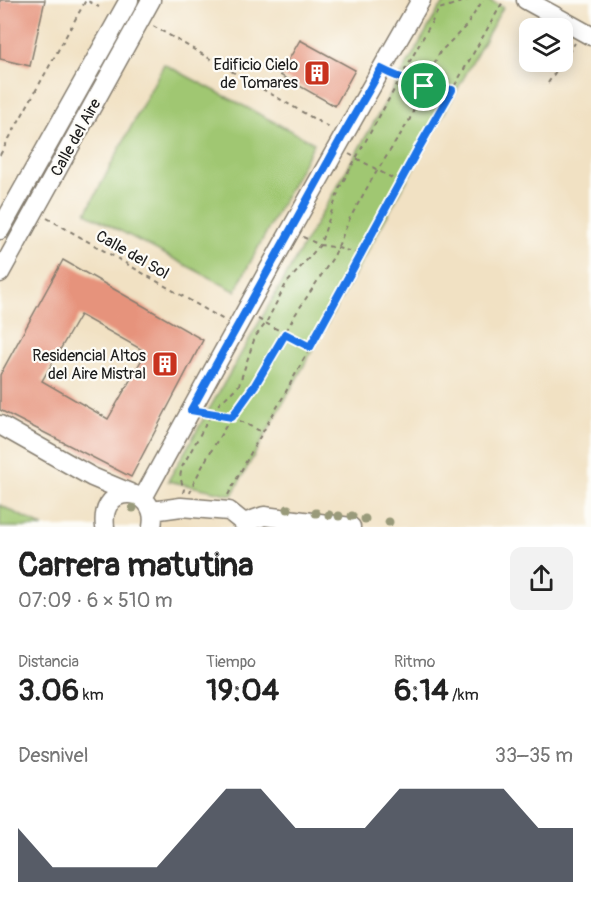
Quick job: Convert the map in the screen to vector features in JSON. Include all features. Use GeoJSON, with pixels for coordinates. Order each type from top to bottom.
{"type":"FeatureCollection","features":[{"type":"Feature","properties":{"kind":"street","name":"Calle del Aire"},"geometry":{"type":"LineString","coordinates":[[0,230],[129,0]]}},
{"type":"Feature","properties":{"kind":"street","name":"Calle del Aire"},"geometry":{"type":"LineString","coordinates":[[0,273],[151,0]]}},
{"type":"Feature","properties":{"kind":"street"},"geometry":{"type":"LineString","coordinates":[[144,507],[191,410],[240,319],[421,0]]}},
{"type":"Feature","properties":{"kind":"street"},"geometry":{"type":"LineString","coordinates":[[526,0],[587,33]]}},
{"type":"Feature","properties":{"kind":"street"},"geometry":{"type":"LineString","coordinates":[[0,425],[144,507],[183,507],[229,511],[243,525],[264,516],[351,527]]}},
{"type":"Feature","properties":{"kind":"street"},"geometry":{"type":"LineString","coordinates":[[92,477],[108,504]]}},
{"type":"Feature","properties":{"kind":"street"},"geometry":{"type":"LineString","coordinates":[[105,527],[103,516],[108,504],[115,497],[122,494],[144,507]]}},
{"type":"Feature","properties":{"kind":"path"},"geometry":{"type":"LineString","coordinates":[[0,155],[86,0],[99,7]]}},
{"type":"Feature","properties":{"kind":"path"},"geometry":{"type":"LineString","coordinates":[[444,0],[449,6]]}},
{"type":"Feature","properties":{"kind":"path"},"geometry":{"type":"LineString","coordinates":[[183,507],[184,489],[180,477],[182,467],[212,413],[239,385],[255,337],[266,322],[286,284],[320,245],[340,187],[440,9],[468,0]]}},
{"type":"Feature","properties":{"kind":"path"},"geometry":{"type":"LineString","coordinates":[[183,507],[208,456],[255,385],[295,315],[334,256],[350,218],[409,121],[440,52],[467,25],[483,0]]}},
{"type":"Feature","properties":{"kind":"path"},"geometry":{"type":"LineString","coordinates":[[220,511],[400,182],[504,0]]}},
{"type":"Feature","properties":{"kind":"path"},"geometry":{"type":"LineString","coordinates":[[140,19],[339,141],[356,158],[400,182]]}},
{"type":"Feature","properties":{"kind":"path"},"geometry":{"type":"LineString","coordinates":[[548,83],[587,33]]}},
{"type":"Feature","properties":{"kind":"path"},"geometry":{"type":"LineString","coordinates":[[381,69],[400,79],[424,86],[452,90]]}},
{"type":"Feature","properties":{"kind":"path","name":"Calle del Sol"},"geometry":{"type":"LineString","coordinates":[[34,211],[240,319],[266,322],[310,347]]}},
{"type":"Feature","properties":{"kind":"path"},"geometry":{"type":"LineString","coordinates":[[290,230],[320,245],[361,254]]}},
{"type":"Feature","properties":{"kind":"path"},"geometry":{"type":"LineString","coordinates":[[191,410],[232,417],[262,432]]}},
{"type":"Feature","properties":{"kind":"green space"},"geometry":{"type":"Polygon","coordinates":[[[448,0],[488,0],[503,7],[232,495],[168,481],[439,9],[448,0]]]}},
{"type":"Feature","properties":{"kind":"green space"},"geometry":{"type":"Polygon","coordinates":[[[164,64],[314,143],[235,291],[86,213],[164,64]]]}},
{"type":"Feature","properties":{"kind":"green space"},"geometry":{"type":"Polygon","coordinates":[[[0,505],[43,527],[0,527],[0,505]]]}},
{"type":"Feature","properties":{"kind":"building"},"geometry":{"type":"Polygon","coordinates":[[[0,0],[45,0],[30,66],[0,59],[0,0]]]}},
{"type":"Feature","properties":{"kind":"building","name":"Edificio Cielo de Tomares"},"geometry":{"type":"Polygon","coordinates":[[[300,40],[355,70],[335,106],[280,75],[300,40]]]}},
{"type":"Feature","properties":{"kind":"building","name":"Residencial Altos del Aire Mistral"},"geometry":{"type":"Polygon","coordinates":[[[63,260],[203,340],[131,477],[0,410],[0,375],[63,260]],[[80,315],[42,381],[108,419],[146,352],[80,315]]]}},
{"type":"Feature","properties":{"kind":"place","name":"Edificio Cielo de Tomares"},"geometry":{"type":"Point","coordinates":[317,73]}},
{"type":"Feature","properties":{"kind":"place","name":"Residencial Altos del Aire Mistral"},"geometry":{"type":"Point","coordinates":[165,364]}},
{"type":"Feature","properties":{"kind":"route"},"geometry":{"type":"LineString","coordinates":[[381,69],[400,79],[424,86],[452,90],[310,347],[285,334],[255,385],[232,417],[191,410],[381,69]]}}]}
